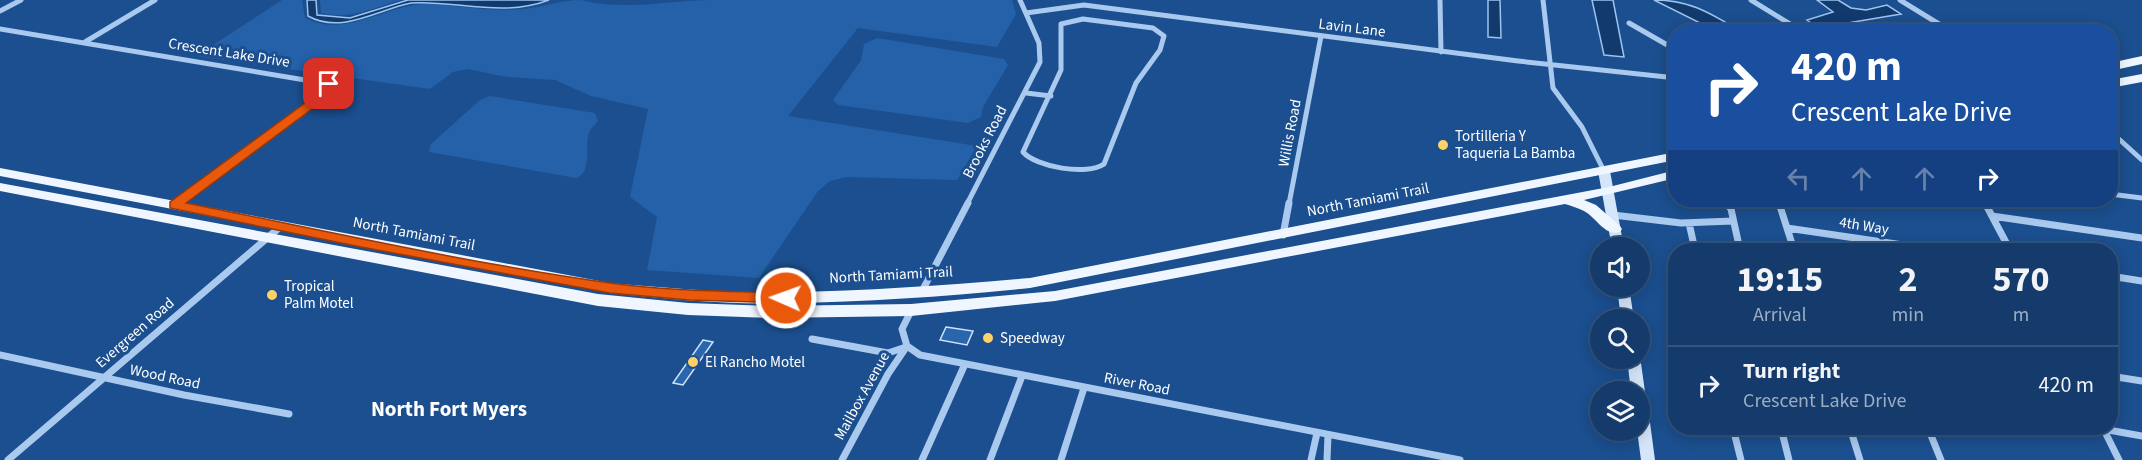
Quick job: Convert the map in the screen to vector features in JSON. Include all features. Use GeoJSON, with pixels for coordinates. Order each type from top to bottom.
{"type":"FeatureCollection","features":[{"type":"Feature","properties":{"kind":"main road"},"geometry":{"type":"LineString","coordinates":[[2118,65],[2142,60]]}},
{"type":"Feature","properties":{"kind":"main road"},"geometry":{"type":"LineString","coordinates":[[2118,82],[2142,78]]}},
{"type":"Feature","properties":{"kind":"main road","name":"North Tamiami Trail"},"geometry":{"type":"LineString","coordinates":[[0,187],[503,282],[689,295],[786,298],[921,293],[1051,280],[1668,158]]}},
{"type":"Feature","properties":{"kind":"main road"},"geometry":{"type":"LineString","coordinates":[[1604,171],[1610,190],[1616,237]]}},
{"type":"Feature","properties":{"kind":"main road","name":"North Tamiami Trail"},"geometry":{"type":"LineString","coordinates":[[0,172],[175,205],[555,285],[598,300],[688,309],[867,312],[1055,296],[1610,190],[1668,176]]}},
{"type":"Feature","properties":{"kind":"main road"},"geometry":{"type":"LineString","coordinates":[[0,180],[39,180]]}},
{"type":"Feature","properties":{"kind":"main road"},"geometry":{"type":"LineString","coordinates":[[1563,199],[1591,208],[1614,222]]}},
{"type":"Feature","properties":{"kind":"main road"},"geometry":{"type":"LineString","coordinates":[[1257,258],[1275,248],[1283,235]]}},
{"type":"Feature","properties":{"kind":"main road"},"geometry":{"type":"LineString","coordinates":[[911,310],[929,300],[967,289]]}},
{"type":"Feature","properties":{"kind":"main road"},"geometry":{"type":"LineString","coordinates":[[867,312],[903,302],[921,293]]}},
{"type":"Feature","properties":{"kind":"main road"},"geometry":{"type":"LineString","coordinates":[[1645,441],[1648,460]]}},
{"type":"Feature","properties":{"kind":"street"},"geometry":{"type":"LineString","coordinates":[[0,11],[21,0]]}},
{"type":"Feature","properties":{"kind":"street"},"geometry":{"type":"LineString","coordinates":[[85,43],[155,0]]}},
{"type":"Feature","properties":{"kind":"street","name":"Brooks Road"},"geometry":{"type":"LineString","coordinates":[[921,293],[1026,93],[1041,56],[1039,43],[1020,0]]}},
{"type":"Feature","properties":{"kind":"street"},"geometry":{"type":"LineString","coordinates":[[1440,0],[1441,52]]}},
{"type":"Feature","properties":{"kind":"street"},"geometry":{"type":"LineString","coordinates":[[1542,0],[1551,82],[1556,95],[1582,127],[1604,171]]}},
{"type":"Feature","properties":{"kind":"street"},"geometry":{"type":"LineString","coordinates":[[1750,0],[1790,24]]}},
{"type":"Feature","properties":{"kind":"street"},"geometry":{"type":"LineString","coordinates":[[1900,0],[1939,24]]}},
{"type":"Feature","properties":{"kind":"street","name":"Lavin Lane"},"geometry":{"type":"LineString","coordinates":[[1026,13],[1084,5],[1441,52],[1668,77]]}},
{"type":"Feature","properties":{"kind":"street"},"geometry":{"type":"LineString","coordinates":[[1124,24],[1130,11]]}},
{"type":"Feature","properties":{"kind":"street"},"geometry":{"type":"LineString","coordinates":[[1083,18],[1159,29],[1164,36],[1160,50],[1136,83],[1101,167],[1086,171],[1038,163],[1024,155],[1026,145],[1050,96],[1061,70],[1061,24],[1083,18]]}},
{"type":"Feature","properties":{"kind":"street"},"geometry":{"type":"LineString","coordinates":[[1629,23],[1668,45]]}},
{"type":"Feature","properties":{"kind":"street","name":"Crescent Lake Drive"},"geometry":{"type":"LineString","coordinates":[[0,29],[294,76],[329,84],[329,89],[324,95],[175,205]]}},
{"type":"Feature","properties":{"kind":"street","name":"Willis Road"},"geometry":{"type":"LineString","coordinates":[[1283,235],[1321,36]]}},
{"type":"Feature","properties":{"kind":"street"},"geometry":{"type":"LineString","coordinates":[[1026,93],[1050,96]]}},
{"type":"Feature","properties":{"kind":"street"},"geometry":{"type":"LineString","coordinates":[[2118,138],[2142,160]]}},
{"type":"Feature","properties":{"kind":"street"},"geometry":{"type":"LineString","coordinates":[[2118,195],[2142,198]]}},
{"type":"Feature","properties":{"kind":"street"},"geometry":{"type":"LineString","coordinates":[[1730,207],[1738,243]]}},
{"type":"Feature","properties":{"kind":"street"},"geometry":{"type":"LineString","coordinates":[[1780,207],[1792,243]]}},
{"type":"Feature","properties":{"kind":"street"},"geometry":{"type":"LineString","coordinates":[[1988,207],[2006,243]]}},
{"type":"Feature","properties":{"kind":"street"},"geometry":{"type":"LineString","coordinates":[[1992,216],[2142,238]]}},
{"type":"Feature","properties":{"kind":"street"},"geometry":{"type":"LineString","coordinates":[[1614,222],[1733,221]]}},
{"type":"Feature","properties":{"kind":"street"},"geometry":{"type":"LineString","coordinates":[[1689,223],[1693,243]]}},
{"type":"Feature","properties":{"kind":"street","name":"Evergreen Road"},"geometry":{"type":"LineString","coordinates":[[8,460],[280,227]]}},
{"type":"Feature","properties":{"kind":"street","name":"4th Way"},"geometry":{"type":"LineString","coordinates":[[1787,228],[1890,243]]}},
{"type":"Feature","properties":{"kind":"street"},"geometry":{"type":"LineString","coordinates":[[1857,238],[1859,243]]}},
{"type":"Feature","properties":{"kind":"street"},"geometry":{"type":"LineString","coordinates":[[2118,277],[2142,281]]}},
{"type":"Feature","properties":{"kind":"street"},"geometry":{"type":"LineString","coordinates":[[812,339],[888,353],[906,346],[903,329],[911,310]]}},
{"type":"Feature","properties":{"kind":"street","name":"River Road"},"geometry":{"type":"LineString","coordinates":[[906,346],[920,355],[1022,376],[1460,460]]}},
{"type":"Feature","properties":{"kind":"street","name":"Mailbox Avenue"},"geometry":{"type":"LineString","coordinates":[[842,460],[888,374],[906,346]]}},
{"type":"Feature","properties":{"kind":"street","name":"Wood Road"},"geometry":{"type":"LineString","coordinates":[[0,355],[103,378],[289,414]]}},
{"type":"Feature","properties":{"kind":"street"},"geometry":{"type":"LineString","coordinates":[[922,460],[965,364]]}},
{"type":"Feature","properties":{"kind":"street"},"geometry":{"type":"LineString","coordinates":[[990,460],[1022,376]]}},
{"type":"Feature","properties":{"kind":"street"},"geometry":{"type":"LineString","coordinates":[[2118,377],[2142,381]]}},
{"type":"Feature","properties":{"kind":"street"},"geometry":{"type":"LineString","coordinates":[[1061,460],[1084,388]]}},
{"type":"Feature","properties":{"kind":"street"},"geometry":{"type":"LineString","coordinates":[[2118,431],[2142,436]]}},
{"type":"Feature","properties":{"kind":"street"},"geometry":{"type":"LineString","coordinates":[[1311,460],[1317,433]]}},
{"type":"Feature","properties":{"kind":"street"},"geometry":{"type":"LineString","coordinates":[[1327,460],[1328,435]]}},
{"type":"Feature","properties":{"kind":"street"},"geometry":{"type":"LineString","coordinates":[[1735,435],[1741,460]]}},
{"type":"Feature","properties":{"kind":"street"},"geometry":{"type":"LineString","coordinates":[[1783,435],[1789,460]]}},
{"type":"Feature","properties":{"kind":"street"},"geometry":{"type":"LineString","coordinates":[[1852,435],[1860,460]]}},
{"type":"Feature","properties":{"kind":"street"},"geometry":{"type":"LineString","coordinates":[[1931,435],[1941,460]]}},
{"type":"Feature","properties":{"kind":"street"},"geometry":{"type":"LineString","coordinates":[[2106,435],[2119,460]]}},
{"type":"Feature","properties":{"kind":"shaded area"},"geometry":{"type":"Polygon","coordinates":[[[282,0],[302,0],[305,18],[321,24],[337,25],[417,5],[433,4],[513,10],[581,0],[628,5],[707,0],[1012,0],[1016,14],[997,47],[858,28],[788,116],[977,146],[957,180],[847,177],[830,181],[818,191],[759,278],[647,270],[657,217],[630,197],[648,109],[591,96],[555,80],[507,77],[467,69],[453,72],[430,89],[196,56],[282,0]]]}},
{"type":"Feature","properties":{"kind":"shaded area"},"geometry":{"type":"Polygon","coordinates":[[[307,0],[316,0],[317,15],[350,18],[408,0],[549,0],[514,8],[411,3],[360,19],[334,23],[308,16],[307,0]]]}},
{"type":"Feature","properties":{"kind":"shaded area"},"geometry":{"type":"Polygon","coordinates":[[[320,0],[401,0],[362,12],[332,15],[321,13],[320,0]]]}},
{"type":"Feature","properties":{"kind":"shaded area"},"geometry":{"type":"Polygon","coordinates":[[[1488,0],[1500,0],[1501,38],[1488,37],[1488,0]]]}},
{"type":"Feature","properties":{"kind":"shaded area"},"geometry":{"type":"Polygon","coordinates":[[[1592,0],[1613,0],[1624,57],[1604,55],[1592,0]]]}},
{"type":"Feature","properties":{"kind":"shaded area"},"geometry":{"type":"Polygon","coordinates":[[[1654,0],[1689,5],[1728,24],[1702,24],[1654,0]]]}},
{"type":"Feature","properties":{"kind":"shaded area"},"geometry":{"type":"Polygon","coordinates":[[[1817,0],[1838,0],[1851,8],[1866,10],[1887,5],[1901,14],[1842,24],[1812,24],[1807,20],[1833,12],[1817,0]]]}},
{"type":"Feature","properties":{"kind":"shaded area"},"geometry":{"type":"Polygon","coordinates":[[[877,38],[1004,59],[1008,65],[983,107],[981,117],[968,123],[838,105],[833,100],[861,60],[864,44],[877,38]]]}},
{"type":"Feature","properties":{"kind":"shaded area"},"geometry":{"type":"Polygon","coordinates":[[[490,96],[595,113],[598,121],[589,133],[586,165],[581,175],[576,178],[429,152],[430,145],[480,100],[490,96]]]}},
{"type":"Feature","properties":{"kind":"building","name":"Speedway"},"geometry":{"type":"Polygon","coordinates":[[[946,327],[973,331],[967,345],[940,340],[946,327]]]}},
{"type":"Feature","properties":{"kind":"building","name":"El Rancho Motel"},"geometry":{"type":"Polygon","coordinates":[[[703,340],[713,342],[683,385],[673,383],[703,340]]]}},
{"type":"Feature","properties":{"kind":"place","name":"Tortilleria Y Taqueria La Bamba"},"geometry":{"type":"Point","coordinates":[1443,145]}},
{"type":"Feature","properties":{"kind":"place","name":"Tropical Palm Motel"},"geometry":{"type":"Point","coordinates":[272,295]}},
{"type":"Feature","properties":{"kind":"place","name":"Speedway"},"geometry":{"type":"Point","coordinates":[988,338]}},
{"type":"Feature","properties":{"kind":"place","name":"El Rancho Motel"},"geometry":{"type":"Point","coordinates":[693,362]}},
{"type":"Feature","properties":{"kind":"district","name":"North Fort Myers"},"geometry":{"type":"Point","coordinates":[449,409]}},
{"type":"Feature","properties":{"kind":"route"},"geometry":{"type":"LineString","coordinates":[[329,84],[329,89],[324,95],[175,205],[361,243],[610,288],[689,295],[786,298]]}}]}
